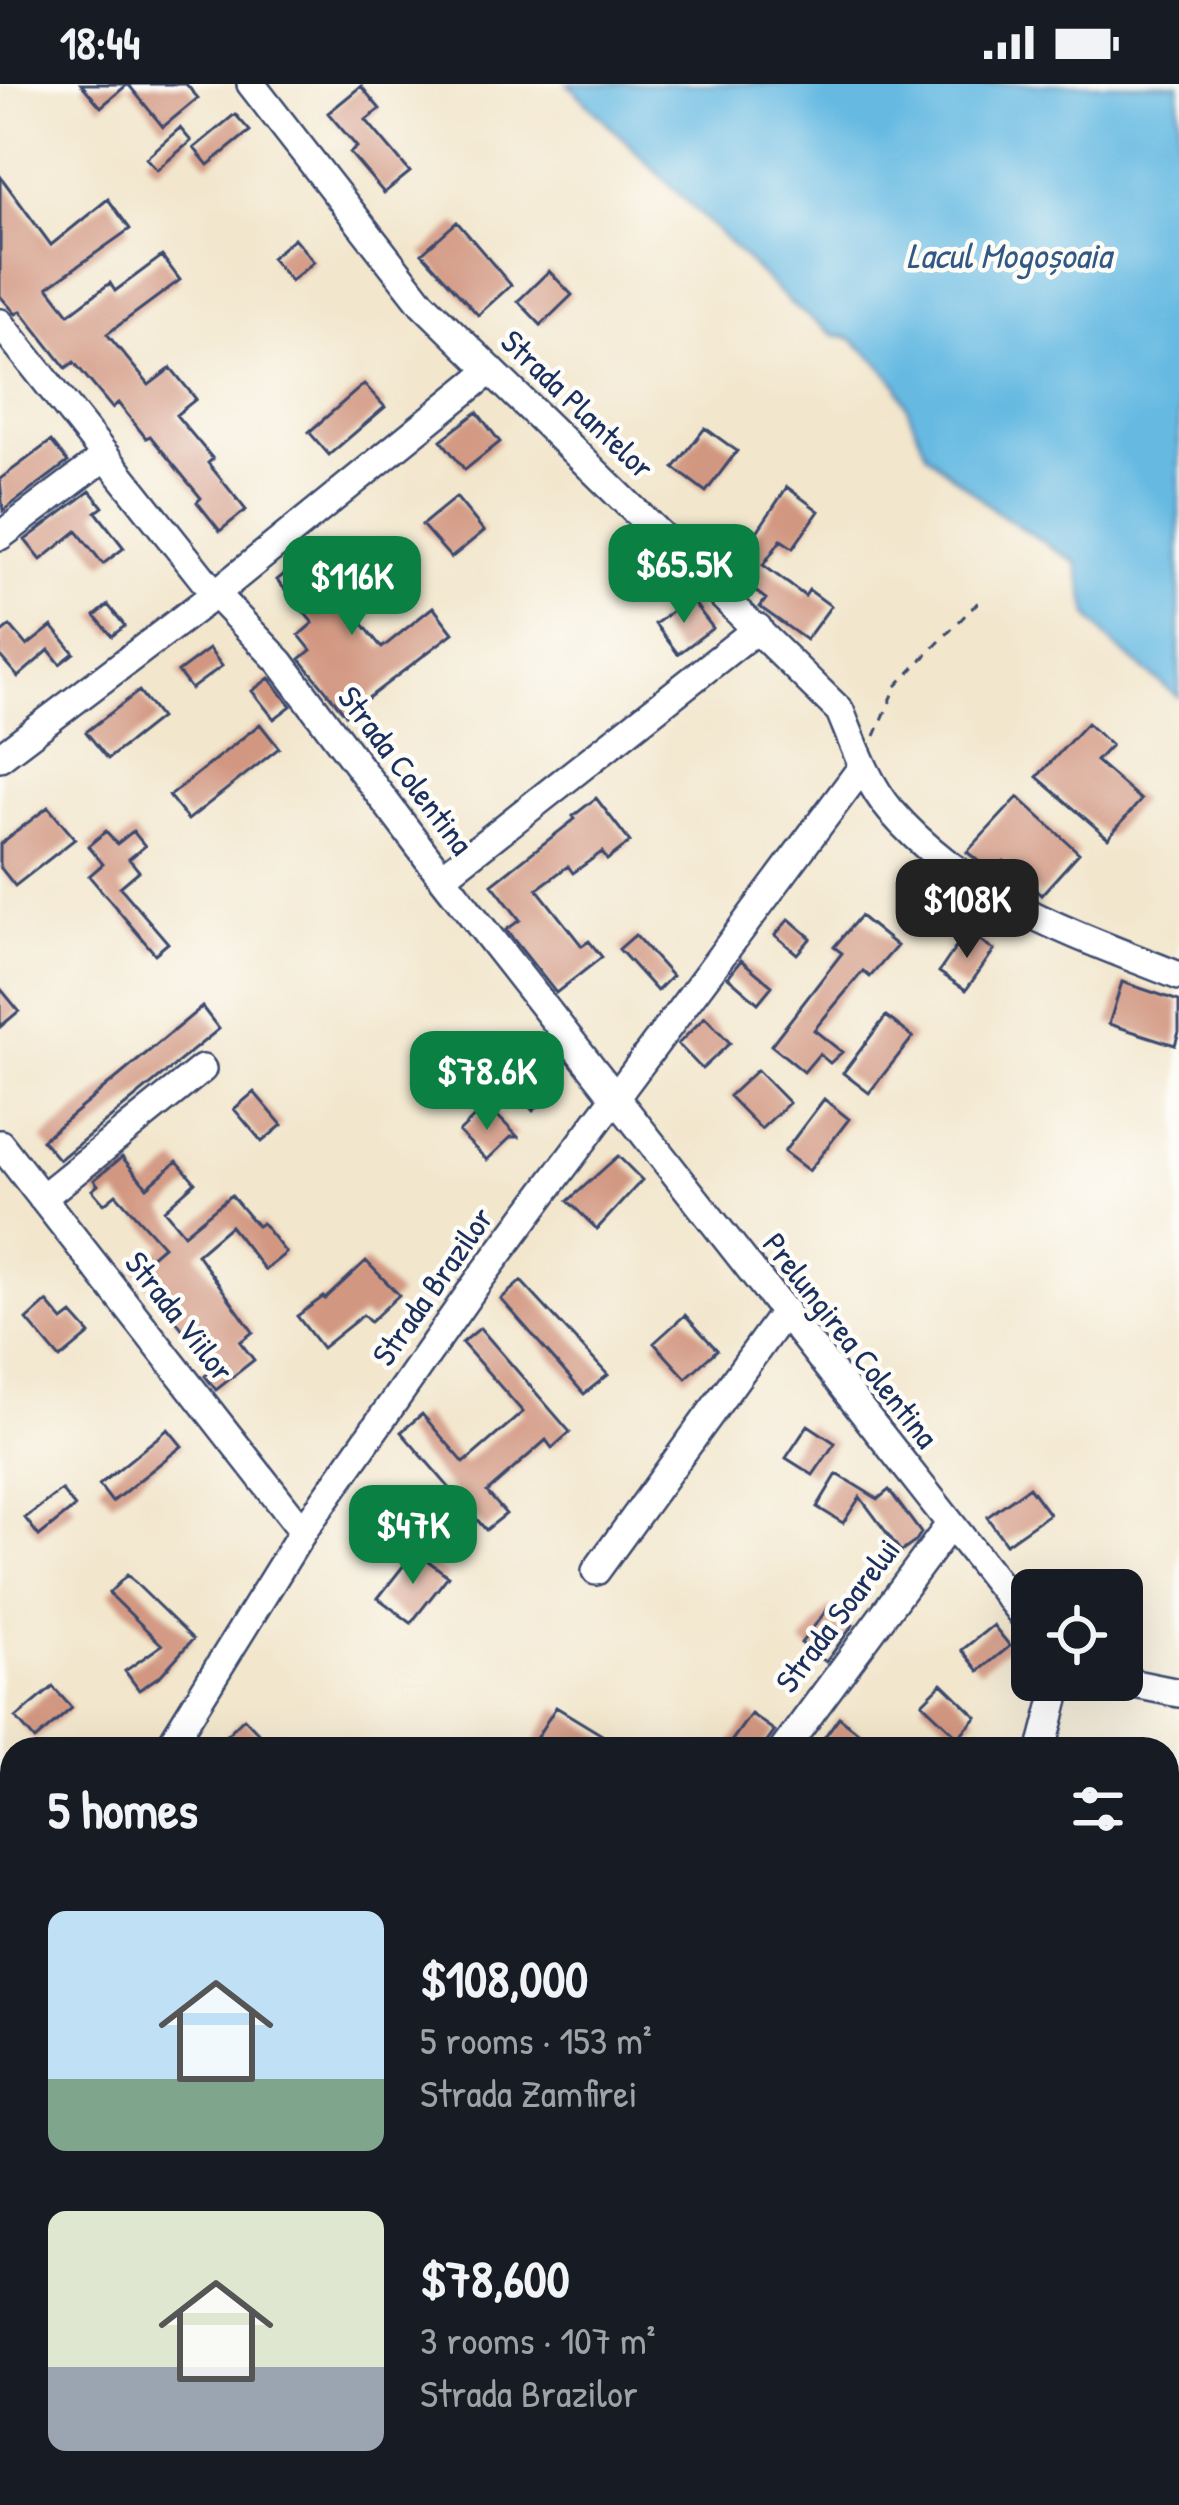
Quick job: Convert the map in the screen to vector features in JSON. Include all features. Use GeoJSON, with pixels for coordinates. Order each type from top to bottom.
{"type":"FeatureCollection","features":[{"type":"Feature","properties":{"kind":"street","name":"Strada Plantelor"},"geometry":{"type":"LineString","coordinates":[[251,84],[422,303],[840,711],[862,766],[891,810],[977,887],[1020,912],[1179,976]]}},
{"type":"Feature","properties":{"kind":"street","name":"Strada Colentina"},"geometry":{"type":"LineString","coordinates":[[0,322],[215,594],[280,662],[614,1096]]}},
{"type":"Feature","properties":{"kind":"street"},"geometry":{"type":"LineString","coordinates":[[0,757],[215,594],[491,370]]}},
{"type":"Feature","properties":{"kind":"street"},"geometry":{"type":"LineString","coordinates":[[0,536],[106,456]]}},
{"type":"Feature","properties":{"kind":"street"},"geometry":{"type":"LineString","coordinates":[[442,878],[758,628]]}},
{"type":"Feature","properties":{"kind":"street","name":"Strada Brazilor"},"geometry":{"type":"LineString","coordinates":[[175,1737],[303,1531],[614,1096],[862,766]]}},
{"type":"Feature","properties":{"kind":"street"},"geometry":{"type":"LineString","coordinates":[[42,1198],[202,1069]]}},
{"type":"Feature","properties":{"kind":"street","name":"Prelungirea Colentina"},"geometry":{"type":"LineString","coordinates":[[614,1096],[1011,1601]]}},
{"type":"Feature","properties":{"kind":"street","name":"Strada Viilor"},"geometry":{"type":"LineString","coordinates":[[0,1144],[303,1531]]}},
{"type":"Feature","properties":{"kind":"street"},"geometry":{"type":"LineString","coordinates":[[596,1570],[785,1311]]}},
{"type":"Feature","properties":{"kind":"street","name":"Strada Soarelui"},"geometry":{"type":"LineString","coordinates":[[793,1737],[949,1526]]}},
{"type":"Feature","properties":{"kind":"street"},"geometry":{"type":"LineString","coordinates":[[1143,1686],[1179,1693]]}},
{"type":"Feature","properties":{"kind":"street"},"geometry":{"type":"LineString","coordinates":[[1045,1737],[1055,1701]]}},
{"type":"Feature","properties":{"kind":"path"},"geometry":{"type":"LineString","coordinates":[[862,766],[897,685],[983,597]]}},
{"type":"Feature","properties":{"kind":"water","name":"Lacul Mogoșoaia"},"geometry":{"type":"Polygon","coordinates":[[[568,84],[1179,84],[1179,698],[1115,646],[1089,616],[1077,563],[997,512],[927,454],[897,384],[875,359],[850,338],[834,335],[791,304],[568,84]]]}},
{"type":"Feature","properties":{"kind":"building"},"geometry":{"type":"Polygon","coordinates":[[[81,84],[128,84],[101,107],[81,84]]]}},
{"type":"Feature","properties":{"kind":"building"},"geometry":{"type":"Polygon","coordinates":[[[128,84],[186,84],[198,98],[163,127],[128,84]]]}},
{"type":"Feature","properties":{"kind":"building"},"geometry":{"type":"Polygon","coordinates":[[[361,86],[380,109],[366,120],[410,172],[384,193],[350,153],[357,147],[328,113],[361,86]]]}},
{"type":"Feature","properties":{"kind":"building"},"geometry":{"type":"Polygon","coordinates":[[[235,114],[250,131],[208,165],[194,148],[235,114]]]}},
{"type":"Feature","properties":{"kind":"building"},"geometry":{"type":"Polygon","coordinates":[[[180,128],[191,141],[157,170],[146,158],[180,128]]]}},
{"type":"Feature","properties":{"kind":"building"},"geometry":{"type":"Polygon","coordinates":[[[0,176],[51,245],[108,199],[130,229],[48,287],[69,314],[110,283],[115,291],[162,256],[180,280],[107,334],[149,385],[171,368],[196,399],[176,415],[213,459],[208,463],[246,510],[220,531],[197,502],[201,498],[150,436],[146,438],[118,403],[112,408],[74,362],[66,368],[21,311],[16,314],[0,296],[0,176]]]}},
{"type":"Feature","properties":{"kind":"building"},"geometry":{"type":"Polygon","coordinates":[[[457,222],[511,285],[478,315],[422,253],[457,222]]]}},
{"type":"Feature","properties":{"kind":"building"},"geometry":{"type":"Polygon","coordinates":[[[294,238],[314,262],[291,281],[271,258],[294,238]]]}},
{"type":"Feature","properties":{"kind":"building"},"geometry":{"type":"Polygon","coordinates":[[[549,271],[572,295],[541,325],[518,301],[549,271]]]}},
{"type":"Feature","properties":{"kind":"building"},"geometry":{"type":"Polygon","coordinates":[[[364,384],[385,407],[329,455],[309,432],[364,384]]]}},
{"type":"Feature","properties":{"kind":"building"},"geometry":{"type":"Polygon","coordinates":[[[477,412],[500,442],[465,470],[441,440],[477,412]]]}},
{"type":"Feature","properties":{"kind":"building"},"geometry":{"type":"Polygon","coordinates":[[[705,428],[737,451],[706,492],[674,468],[705,428]]]}},
{"type":"Feature","properties":{"kind":"building"},"geometry":{"type":"Polygon","coordinates":[[[51,441],[68,462],[3,511],[0,479],[51,441]]]}},
{"type":"Feature","properties":{"kind":"building"},"geometry":{"type":"Polygon","coordinates":[[[787,487],[819,511],[793,548],[781,540],[763,565],[805,596],[809,590],[831,606],[806,640],[760,607],[766,599],[730,572],[787,487]]]}},
{"type":"Feature","properties":{"kind":"building"},"geometry":{"type":"Polygon","coordinates":[[[90,491],[103,507],[96,512],[124,548],[103,564],[77,531],[41,560],[25,540],[90,491]]]}},
{"type":"Feature","properties":{"kind":"building"},"geometry":{"type":"Polygon","coordinates":[[[456,497],[484,531],[451,558],[422,525],[456,497]]]}},
{"type":"Feature","properties":{"kind":"building"},"geometry":{"type":"Polygon","coordinates":[[[314,550],[337,578],[330,583],[382,648],[433,607],[453,633],[346,715],[300,659],[311,650],[299,635],[313,623],[277,580],[314,550]]]}},
{"type":"Feature","properties":{"kind":"building"},"geometry":{"type":"Polygon","coordinates":[[[690,598],[713,628],[678,654],[655,624],[690,598]]]}},
{"type":"Feature","properties":{"kind":"building"},"geometry":{"type":"Polygon","coordinates":[[[108,605],[125,626],[112,636],[95,616],[108,605]]]}},
{"type":"Feature","properties":{"kind":"building"},"geometry":{"type":"Polygon","coordinates":[[[10,626],[27,646],[52,626],[74,653],[60,664],[49,650],[18,677],[0,656],[0,634],[10,626]]]}},
{"type":"Feature","properties":{"kind":"building"},"geometry":{"type":"Polygon","coordinates":[[[209,649],[222,666],[191,689],[178,672],[209,649]]]}},
{"type":"Feature","properties":{"kind":"building"},"geometry":{"type":"Polygon","coordinates":[[[269,678],[291,706],[274,719],[252,691],[269,678]]]}},
{"type":"Feature","properties":{"kind":"building"},"geometry":{"type":"Polygon","coordinates":[[[139,691],[160,718],[108,759],[86,732],[139,691]]]}},
{"type":"Feature","properties":{"kind":"building"},"geometry":{"type":"Polygon","coordinates":[[[1087,723],[1111,745],[1096,761],[1141,800],[1108,838],[1037,777],[1087,723]]]}},
{"type":"Feature","properties":{"kind":"building"},"geometry":{"type":"Polygon","coordinates":[[[260,724],[279,748],[188,820],[169,796],[260,724]]]}},
{"type":"Feature","properties":{"kind":"building"},"geometry":{"type":"Polygon","coordinates":[[[1018,797],[1079,853],[1041,895],[1004,861],[993,873],[967,852],[1018,797]]]}},
{"type":"Feature","properties":{"kind":"building"},"geometry":{"type":"Polygon","coordinates":[[[596,798],[630,842],[607,860],[602,852],[573,873],[568,866],[537,889],[582,946],[589,941],[602,957],[556,993],[506,930],[520,920],[492,884],[596,798]]]}},
{"type":"Feature","properties":{"kind":"building"},"geometry":{"type":"Polygon","coordinates":[[[48,807],[75,839],[15,886],[0,867],[0,844],[48,807]]]}},
{"type":"Feature","properties":{"kind":"building"},"geometry":{"type":"Polygon","coordinates":[[[106,831],[117,844],[133,831],[145,846],[129,859],[139,871],[120,887],[168,943],[155,954],[89,876],[103,864],[88,846],[106,831]]]}},
{"type":"Feature","properties":{"kind":"building"},"geometry":{"type":"Polygon","coordinates":[[[860,916],[897,946],[870,977],[863,971],[814,1030],[842,1052],[830,1063],[819,1054],[804,1072],[771,1045],[842,953],[834,947],[860,916]]]}},
{"type":"Feature","properties":{"kind":"building"},"geometry":{"type":"Polygon","coordinates":[[[789,919],[811,938],[797,954],[775,935],[789,919]]]}},
{"type":"Feature","properties":{"kind":"building"},"geometry":{"type":"Polygon","coordinates":[[[967,931],[994,950],[966,990],[939,972],[967,931]]]}},
{"type":"Feature","properties":{"kind":"building"},"geometry":{"type":"Polygon","coordinates":[[[635,935],[672,976],[657,991],[619,949],[635,935]]]}},
{"type":"Feature","properties":{"kind":"building"},"geometry":{"type":"Polygon","coordinates":[[[741,960],[772,986],[758,1003],[728,977],[741,960]]]}},
{"type":"Feature","properties":{"kind":"building"},"geometry":{"type":"Polygon","coordinates":[[[1122,982],[1179,1001],[1175,1045],[1109,1024],[1122,982]]]}},
{"type":"Feature","properties":{"kind":"building"},"geometry":{"type":"Polygon","coordinates":[[[0,988],[19,1011],[0,1027],[0,988]]]}},
{"type":"Feature","properties":{"kind":"building"},"geometry":{"type":"Polygon","coordinates":[[[202,1007],[219,1029],[59,1160],[42,1140],[202,1007]]]}},
{"type":"Feature","properties":{"kind":"building"},"geometry":{"type":"Polygon","coordinates":[[[886,1016],[913,1037],[869,1093],[843,1073],[886,1016]]]}},
{"type":"Feature","properties":{"kind":"building"},"geometry":{"type":"Polygon","coordinates":[[[705,1017],[730,1043],[702,1069],[678,1044],[705,1017]]]}},
{"type":"Feature","properties":{"kind":"building"},"geometry":{"type":"Polygon","coordinates":[[[515,1039],[559,1089],[533,1111],[490,1060],[515,1039]]]}},
{"type":"Feature","properties":{"kind":"building"},"geometry":{"type":"Polygon","coordinates":[[[757,1070],[789,1103],[761,1129],[729,1096],[757,1070]]]}},
{"type":"Feature","properties":{"kind":"building"},"geometry":{"type":"Polygon","coordinates":[[[254,1092],[282,1125],[262,1142],[234,1109],[254,1092]]]}},
{"type":"Feature","properties":{"kind":"building"},"geometry":{"type":"Polygon","coordinates":[[[824,1099],[849,1119],[809,1171],[784,1152],[824,1099]]]}},
{"type":"Feature","properties":{"kind":"building"},"geometry":{"type":"Polygon","coordinates":[[[487,1105],[518,1137],[511,1137],[487,1160],[459,1132],[487,1105]]]}},
{"type":"Feature","properties":{"kind":"building"},"geometry":{"type":"Polygon","coordinates":[[[618,1156],[642,1180],[597,1229],[568,1201],[618,1156]]]}},
{"type":"Feature","properties":{"kind":"building"},"geometry":{"type":"Polygon","coordinates":[[[122,1157],[147,1187],[177,1161],[195,1182],[164,1210],[184,1234],[231,1195],[286,1253],[265,1270],[230,1226],[197,1254],[253,1332],[240,1342],[254,1360],[216,1390],[205,1376],[214,1368],[135,1270],[163,1246],[116,1194],[104,1204],[92,1190],[98,1185],[94,1180],[122,1157]]]}},
{"type":"Feature","properties":{"kind":"building"},"geometry":{"type":"Polygon","coordinates":[[[366,1261],[399,1295],[370,1322],[363,1315],[322,1348],[297,1316],[325,1299],[366,1261]]]}},
{"type":"Feature","properties":{"kind":"building"},"geometry":{"type":"Polygon","coordinates":[[[521,1281],[608,1375],[584,1394],[501,1299],[521,1281]]]}},
{"type":"Feature","properties":{"kind":"building"},"geometry":{"type":"Polygon","coordinates":[[[47,1302],[63,1321],[72,1314],[90,1334],[60,1359],[27,1320],[47,1302]]]}},
{"type":"Feature","properties":{"kind":"building"},"geometry":{"type":"Polygon","coordinates":[[[685,1315],[717,1350],[686,1378],[654,1343],[685,1315]]]}},
{"type":"Feature","properties":{"kind":"building"},"geometry":{"type":"Polygon","coordinates":[[[480,1328],[570,1432],[552,1448],[546,1440],[487,1492],[506,1514],[486,1530],[401,1432],[422,1414],[464,1463],[523,1412],[462,1343],[480,1328]]]}},
{"type":"Feature","properties":{"kind":"building"},"geometry":{"type":"Polygon","coordinates":[[[808,1425],[835,1443],[813,1475],[786,1458],[808,1425]]]}},
{"type":"Feature","properties":{"kind":"building"},"geometry":{"type":"Polygon","coordinates":[[[168,1429],[182,1446],[112,1502],[99,1485],[168,1429]]]}},
{"type":"Feature","properties":{"kind":"building"},"geometry":{"type":"Polygon","coordinates":[[[837,1474],[878,1499],[889,1490],[921,1533],[915,1542],[901,1552],[860,1497],[843,1523],[817,1507],[837,1474]]]}},
{"type":"Feature","properties":{"kind":"building"},"geometry":{"type":"Polygon","coordinates":[[[1029,1487],[1049,1514],[1006,1544],[987,1517],[1029,1487]]]}},
{"type":"Feature","properties":{"kind":"building"},"geometry":{"type":"Polygon","coordinates":[[[61,1490],[75,1507],[39,1536],[25,1518],[61,1490]]]}},
{"type":"Feature","properties":{"kind":"building"},"geometry":{"type":"Polygon","coordinates":[[[415,1551],[448,1576],[411,1623],[378,1598],[415,1551]]]}},
{"type":"Feature","properties":{"kind":"building"},"geometry":{"type":"Polygon","coordinates":[[[127,1575],[193,1639],[161,1675],[139,1690],[125,1671],[162,1645],[109,1593],[127,1575]]]}},
{"type":"Feature","properties":{"kind":"building"},"geometry":{"type":"Polygon","coordinates":[[[829,1607],[853,1625],[826,1662],[801,1643],[829,1607]]]}},
{"type":"Feature","properties":{"kind":"building"},"geometry":{"type":"Polygon","coordinates":[[[993,1625],[1010,1646],[979,1671],[962,1650],[993,1625]]]}},
{"type":"Feature","properties":{"kind":"building"},"geometry":{"type":"Polygon","coordinates":[[[942,1683],[977,1717],[958,1737],[922,1703],[942,1683]]]}},
{"type":"Feature","properties":{"kind":"building"},"geometry":{"type":"Polygon","coordinates":[[[53,1687],[72,1708],[38,1737],[32,1737],[16,1718],[53,1687]]]}},
{"type":"Feature","properties":{"kind":"building"},"geometry":{"type":"Polygon","coordinates":[[[556,1707],[605,1737],[537,1737],[556,1707]]]}},
{"type":"Feature","properties":{"kind":"building"},"geometry":{"type":"Polygon","coordinates":[[[751,1714],[775,1731],[771,1737],[734,1737],[751,1714]]]}},
{"type":"Feature","properties":{"kind":"building"},"geometry":{"type":"Polygon","coordinates":[[[839,1717],[862,1735],[860,1737],[824,1737],[839,1717]]]}},
{"type":"Feature","properties":{"kind":"building"},"geometry":{"type":"Polygon","coordinates":[[[244,1718],[262,1737],[224,1737],[244,1718]]]}}]}
